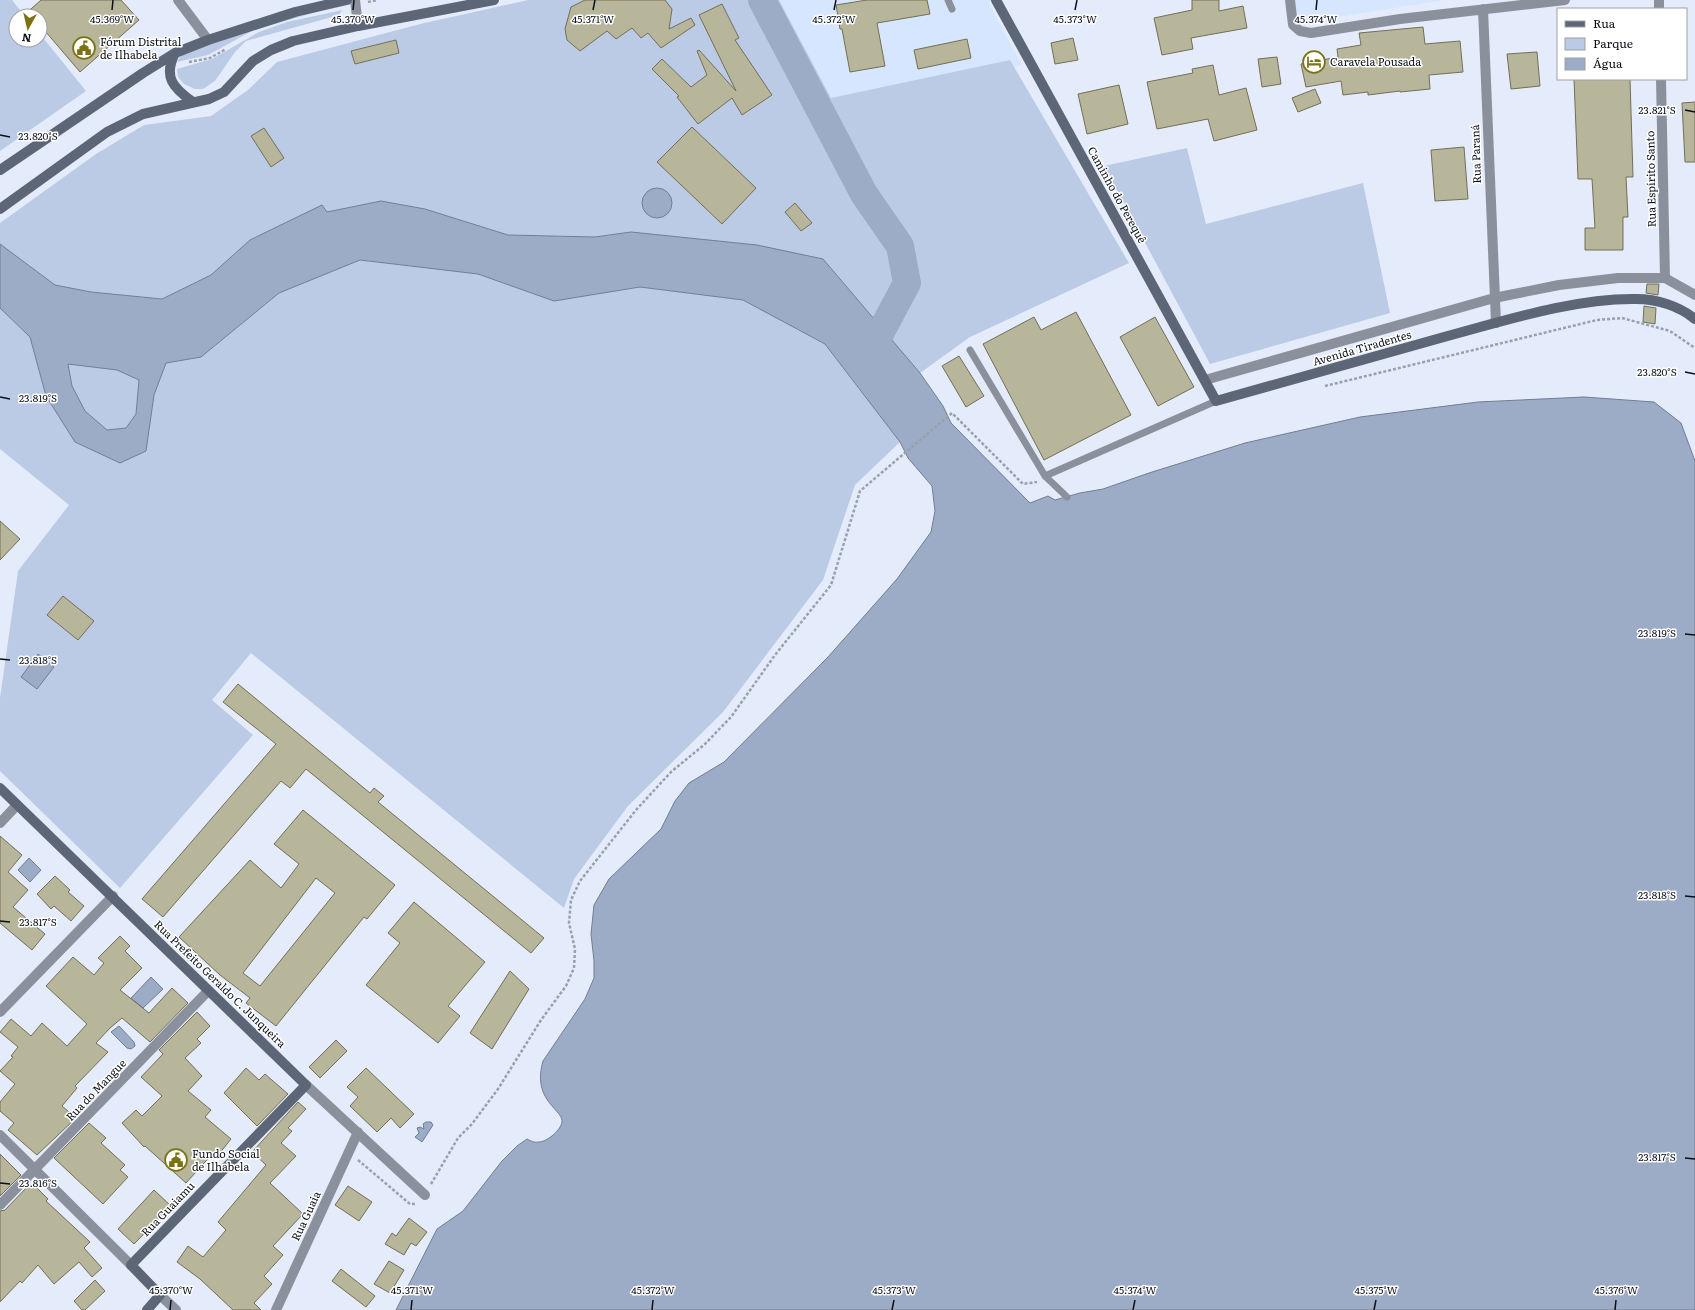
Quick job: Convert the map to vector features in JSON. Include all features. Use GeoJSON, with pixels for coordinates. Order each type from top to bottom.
{"type":"FeatureCollection","features":[{"type":"Feature","properties":{"kind":"main road"},"geometry":{"type":"LineString","coordinates":[[0,170],[175,53],[208,40],[295,12],[347,0]]}},
{"type":"Feature","properties":{"kind":"main road"},"geometry":{"type":"LineString","coordinates":[[0,209],[107,132],[143,114],[209,99],[224,92],[253,61],[271,50],[293,41],[358,26],[494,0]]}},
{"type":"Feature","properties":{"kind":"main road","name":"Caminho do Perequê"},"geometry":{"type":"LineString","coordinates":[[996,0],[1216,401]]}},
{"type":"Feature","properties":{"kind":"main road"},"geometry":{"type":"LineString","coordinates":[[175,53],[169,70],[172,82],[179,92],[193,102]]}},
{"type":"Feature","properties":{"kind":"main road","name":"Avenida Tiradentes"},"geometry":{"type":"LineString","coordinates":[[1216,401],[1496,323],[1588,302],[1637,299],[1651,300],[1672,306],[1695,319]]}},
{"type":"Feature","properties":{"kind":"main road","name":"Rua Prefeito Geraldo C. Junqueira"},"geometry":{"type":"LineString","coordinates":[[0,788],[113,896],[208,991],[306,1085]]}},
{"type":"Feature","properties":{"kind":"main road","name":"Rua Guaiamu"},"geometry":{"type":"LineString","coordinates":[[131,1265],[306,1085]]}},
{"type":"Feature","properties":{"kind":"main road"},"geometry":{"type":"LineString","coordinates":[[131,1265],[160,1295],[147,1310]]}},
{"type":"Feature","properties":{"kind":"street"},"geometry":{"type":"LineString","coordinates":[[178,0],[208,40]]}},
{"type":"Feature","properties":{"kind":"street"},"geometry":{"type":"LineString","coordinates":[[355,0],[358,26]]}},
{"type":"Feature","properties":{"kind":"street"},"geometry":{"type":"LineString","coordinates":[[1290,0],[1293,25],[1300,31],[1311,33],[1483,9],[1565,0]]}},
{"type":"Feature","properties":{"kind":"street","name":"Rua Paraná"},"geometry":{"type":"LineString","coordinates":[[1483,9],[1496,323]]}},
{"type":"Feature","properties":{"kind":"street","name":"Rua Espírito Santo"},"geometry":{"type":"LineString","coordinates":[[1660,80],[1664,278]]}},
{"type":"Feature","properties":{"kind":"street","name":"Avenida Tiradentes"},"geometry":{"type":"LineString","coordinates":[[1205,380],[1494,298],[1574,284],[1618,278],[1664,278],[1695,295]]}},
{"type":"Feature","properties":{"kind":"street"},"geometry":{"type":"LineString","coordinates":[[0,823],[17,805]]}},
{"type":"Feature","properties":{"kind":"street"},"geometry":{"type":"LineString","coordinates":[[0,1012],[113,896]]}},
{"type":"Feature","properties":{"kind":"street","name":"Rua do Mangue"},"geometry":{"type":"LineString","coordinates":[[0,1205],[208,991]]}},
{"type":"Feature","properties":{"kind":"street","name":"Rua Prefeito Geraldo C. Junqueira"},"geometry":{"type":"LineString","coordinates":[[306,1085],[425,1195]]}},
{"type":"Feature","properties":{"kind":"street","name":"Rua Guaia"},"geometry":{"type":"LineString","coordinates":[[276,1310],[358,1132]]}},
{"type":"Feature","properties":{"kind":"street"},"geometry":{"type":"LineString","coordinates":[[0,1135],[131,1265]]}},
{"type":"Feature","properties":{"kind":"street"},"geometry":{"type":"LineString","coordinates":[[160,1295],[176,1310]]}},
{"type":"Feature","properties":{"kind":"lane"},"geometry":{"type":"LineString","coordinates":[[948,0],[952,8]]}},
{"type":"Feature","properties":{"kind":"lane"},"geometry":{"type":"LineString","coordinates":[[970,350],[1047,478],[1067,497]]}},
{"type":"Feature","properties":{"kind":"lane","name":"Avenida Tiradentes"},"geometry":{"type":"LineString","coordinates":[[1047,478],[1216,401]]}},
{"type":"Feature","properties":{"kind":"path"},"geometry":{"type":"LineString","coordinates":[[1319,387],[1597,320],[1622,318],[1670,331],[1695,348]]}},
{"type":"Feature","properties":{"kind":"path"},"geometry":{"type":"LineString","coordinates":[[354,1157],[363,1162],[410,1204],[415,1204],[425,1195],[458,1138],[472,1124],[498,1089],[541,1020],[566,986],[574,968],[575,949],[569,923],[571,900],[580,881],[636,810],[671,772],[705,744],[731,717],[775,655],[830,585],[860,491],[872,479],[952,413],[1023,484],[1047,478]]}},
{"type":"Feature","properties":{"kind":"shaded area"},"geometry":{"type":"Polygon","coordinates":[[[772,0],[997,0],[988,2],[1022,65],[834,117],[772,0]]]}},
{"type":"Feature","properties":{"kind":"shaded area"},"geometry":{"type":"Polygon","coordinates":[[[1293,0],[1445,0],[1301,23],[1293,0]]]}},
{"type":"Feature","properties":{"kind":"green space"},"geometry":{"type":"Polygon","coordinates":[[[0,0],[12,0],[18,8],[8,8],[8,48],[48,48],[48,44],[86,91],[0,151],[0,0]]]}},
{"type":"Feature","properties":{"kind":"green space"},"geometry":{"type":"Polygon","coordinates":[[[528,0],[779,0],[831,98],[1010,60],[1129,263],[970,337],[920,373],[823,259],[631,232],[595,237],[508,235],[425,209],[381,201],[327,212],[250,240],[211,275],[163,299],[91,292],[55,285],[0,244],[0,223],[96,154],[144,125],[211,116],[248,90],[277,62],[420,24],[528,0]]]}},
{"type":"Feature","properties":{"kind":"green space"},"geometry":{"type":"Polygon","coordinates":[[[344,4],[254,30],[208,55],[177,62],[181,55],[227,34],[344,4]]]}},
{"type":"Feature","properties":{"kind":"green space"},"geometry":{"type":"Polygon","coordinates":[[[342,10],[339,15],[246,41],[235,52],[215,81],[203,89],[195,89],[184,84],[178,77],[177,69],[212,59],[259,32],[287,22],[342,10]]]}},
{"type":"Feature","properties":{"kind":"green space"},"geometry":{"type":"Polygon","coordinates":[[[1187,148],[1206,224],[1363,183],[1390,313],[1210,364],[1104,166],[1187,148]]]}},
{"type":"Feature","properties":{"kind":"green space"},"geometry":{"type":"Polygon","coordinates":[[[359,260],[478,274],[554,301],[640,287],[743,300],[825,344],[900,442],[855,485],[823,580],[723,712],[628,806],[574,879],[564,908],[251,653],[212,700],[253,735],[120,888],[0,771],[0,698],[18,571],[69,505],[0,449],[0,308],[30,337],[46,396],[146,451],[154,395],[166,363],[201,357],[279,293],[359,260]]]}},
{"type":"Feature","properties":{"kind":"green space"},"geometry":{"type":"Polygon","coordinates":[[[68,364],[117,370],[139,380],[136,414],[126,428],[107,430],[85,411],[72,386],[68,364]]]}},
{"type":"Feature","properties":{"kind":"water"},"geometry":{"type":"Polygon","coordinates":[[[657,188],[663,189],[671,197],[671,209],[663,217],[657,218],[651,217],[643,209],[642,203],[643,197],[651,189],[657,188]]]}},
{"type":"Feature","properties":{"kind":"water"},"geometry":{"type":"Polygon","coordinates":[[[381,201],[425,209],[508,235],[595,237],[631,232],[757,245],[823,259],[920,373],[943,406],[951,423],[1030,503],[1048,496],[1055,500],[1080,493],[1103,489],[1245,443],[1360,417],[1478,402],[1584,397],[1654,402],[1681,423],[1695,461],[1695,1310],[396,1310],[437,1229],[463,1211],[502,1161],[517,1146],[527,1139],[533,1142],[546,1140],[557,1131],[562,1124],[561,1118],[545,1096],[541,1086],[541,1068],[543,1061],[585,999],[594,978],[591,934],[594,905],[609,879],[661,829],[675,801],[689,783],[724,762],[828,657],[897,579],[931,532],[935,511],[932,486],[908,458],[900,442],[825,344],[743,300],[640,287],[554,301],[478,274],[360,260],[279,293],[201,357],[166,363],[154,395],[146,451],[120,463],[75,442],[46,396],[30,337],[0,308],[0,244],[55,285],[91,292],[162,299],[211,275],[250,240],[322,205],[327,212],[381,201]],[[68,364],[72,386],[85,411],[107,430],[126,428],[136,414],[139,380],[117,370],[68,364]]]}},
{"type":"Feature","properties":{"kind":"water"},"geometry":{"type":"Polygon","coordinates":[[[38,654],[54,667],[37,689],[21,677],[38,654]]]}},
{"type":"Feature","properties":{"kind":"water"},"geometry":{"type":"Polygon","coordinates":[[[29,858],[41,870],[30,882],[18,870],[29,858]]]}},
{"type":"Feature","properties":{"kind":"water"},"geometry":{"type":"Polygon","coordinates":[[[151,977],[163,989],[143,1008],[131,998],[151,977]]]}},
{"type":"Feature","properties":{"kind":"water"},"geometry":{"type":"Polygon","coordinates":[[[119,1026],[134,1042],[135,1046],[131,1049],[127,1048],[111,1032],[119,1026]]]}},
{"type":"Feature","properties":{"kind":"water"},"geometry":{"type":"Polygon","coordinates":[[[426,1122],[431,1122],[433,1125],[422,1142],[415,1137],[419,1133],[417,1128],[420,1127],[424,1129],[423,1124],[426,1122]]]}},
{"type":"Feature","properties":{"kind":"building","name":"Fórum Distrital de Ilhabela"},"geometry":{"type":"Polygon","coordinates":[[[41,0],[121,0],[139,20],[80,72],[48,34],[48,8],[32,8],[41,0]]]}},
{"type":"Feature","properties":{"kind":"building"},"geometry":{"type":"Polygon","coordinates":[[[585,0],[665,0],[672,9],[669,29],[691,18],[695,25],[661,48],[648,33],[641,38],[632,28],[616,39],[607,31],[580,51],[567,40],[565,29],[571,7],[585,0]]]}},
{"type":"Feature","properties":{"kind":"building"},"geometry":{"type":"Polygon","coordinates":[[[867,0],[927,0],[930,14],[877,23],[885,66],[850,72],[836,5],[867,0]]]}},
{"type":"Feature","properties":{"kind":"building"},"geometry":{"type":"Polygon","coordinates":[[[1192,0],[1219,0],[1219,11],[1243,6],[1247,28],[1191,38],[1193,49],[1162,55],[1154,18],[1192,10],[1192,0]]]}},
{"type":"Feature","properties":{"kind":"building"},"geometry":{"type":"Polygon","coordinates":[[[722,4],[739,38],[735,40],[772,95],[742,115],[732,98],[698,124],[677,97],[679,96],[652,69],[662,59],[691,87],[707,75],[697,51],[699,50],[736,91],[699,15],[722,4]]]}},
{"type":"Feature","properties":{"kind":"building"},"geometry":{"type":"Polygon","coordinates":[[[1423,27],[1425,44],[1460,41],[1463,72],[1429,75],[1430,89],[1400,92],[1368,95],[1368,92],[1343,95],[1341,81],[1306,87],[1301,64],[1338,57],[1337,49],[1361,45],[1359,33],[1423,27]]]}},
{"type":"Feature","properties":{"kind":"building"},"geometry":{"type":"Polygon","coordinates":[[[1073,38],[1078,60],[1055,64],[1051,43],[1073,38]]]}},
{"type":"Feature","properties":{"kind":"building"},"geometry":{"type":"Polygon","coordinates":[[[967,39],[971,58],[918,69],[914,50],[967,39]]]}},
{"type":"Feature","properties":{"kind":"building"},"geometry":{"type":"Polygon","coordinates":[[[396,40],[399,53],[355,64],[351,51],[396,40]]]}},
{"type":"Feature","properties":{"kind":"building"},"geometry":{"type":"Polygon","coordinates":[[[1537,52],[1540,86],[1511,89],[1507,54],[1537,52]]]}},
{"type":"Feature","properties":{"kind":"building"},"geometry":{"type":"Polygon","coordinates":[[[1277,57],[1281,84],[1262,87],[1258,59],[1277,57]]]}},
{"type":"Feature","properties":{"kind":"building"},"geometry":{"type":"Polygon","coordinates":[[[1213,65],[1219,95],[1246,88],[1257,130],[1214,141],[1208,119],[1157,129],[1147,82],[1193,73],[1192,69],[1213,65]]]}},
{"type":"Feature","properties":{"kind":"building"},"geometry":{"type":"Polygon","coordinates":[[[1574,80],[1630,80],[1633,177],[1626,177],[1628,217],[1623,217],[1623,250],[1585,250],[1585,228],[1595,228],[1592,179],[1578,179],[1574,80]]]}},
{"type":"Feature","properties":{"kind":"building"},"geometry":{"type":"Polygon","coordinates":[[[1119,85],[1128,124],[1087,134],[1078,94],[1119,85]]]}},
{"type":"Feature","properties":{"kind":"building"},"geometry":{"type":"Polygon","coordinates":[[[1315,89],[1321,103],[1298,112],[1292,98],[1315,89]]]}},
{"type":"Feature","properties":{"kind":"building"},"geometry":{"type":"Polygon","coordinates":[[[1695,102],[1695,162],[1685,162],[1682,103],[1695,102]]]}},
{"type":"Feature","properties":{"kind":"building"},"geometry":{"type":"Polygon","coordinates":[[[692,127],[756,188],[722,224],[657,162],[692,127]]]}},
{"type":"Feature","properties":{"kind":"building"},"geometry":{"type":"Polygon","coordinates":[[[264,128],[284,158],[271,167],[251,136],[264,128]]]}},
{"type":"Feature","properties":{"kind":"building"},"geometry":{"type":"Polygon","coordinates":[[[1464,147],[1468,199],[1435,201],[1431,150],[1464,147]]]}},
{"type":"Feature","properties":{"kind":"building"},"geometry":{"type":"Polygon","coordinates":[[[795,203],[812,223],[801,231],[785,212],[795,203]]]}},
{"type":"Feature","properties":{"kind":"building"},"geometry":{"type":"Polygon","coordinates":[[[1647,284],[1659,284],[1658,295],[1646,293],[1647,284]]]}},
{"type":"Feature","properties":{"kind":"building"},"geometry":{"type":"Polygon","coordinates":[[[1644,306],[1656,308],[1655,324],[1643,322],[1644,306]]]}},
{"type":"Feature","properties":{"kind":"building"},"geometry":{"type":"Polygon","coordinates":[[[1076,312],[1131,415],[1044,460],[983,344],[1034,317],[1041,330],[1076,312]]]}},
{"type":"Feature","properties":{"kind":"building"},"geometry":{"type":"Polygon","coordinates":[[[1155,317],[1194,387],[1158,406],[1120,337],[1155,317]]]}},
{"type":"Feature","properties":{"kind":"building"},"geometry":{"type":"Polygon","coordinates":[[[959,356],[984,396],[966,407],[942,366],[959,356]]]}},
{"type":"Feature","properties":{"kind":"building"},"geometry":{"type":"Polygon","coordinates":[[[0,521],[20,539],[0,560],[0,521]]]}},
{"type":"Feature","properties":{"kind":"building"},"geometry":{"type":"Polygon","coordinates":[[[63,596],[94,621],[78,640],[47,615],[63,596]]]}},
{"type":"Feature","properties":{"kind":"building"},"geometry":{"type":"Polygon","coordinates":[[[238,684],[370,793],[374,788],[384,796],[378,802],[544,938],[531,953],[306,769],[290,788],[281,781],[163,917],[142,899],[276,744],[223,702],[238,684]]]}},
{"type":"Feature","properties":{"kind":"building"},"geometry":{"type":"Polygon","coordinates":[[[303,810],[395,885],[367,919],[364,917],[276,1026],[246,1003],[250,998],[220,975],[179,937],[250,860],[281,888],[299,864],[274,844],[303,810]],[[316,878],[243,973],[260,986],[335,893],[316,878]]]}},
{"type":"Feature","properties":{"kind":"building"},"geometry":{"type":"Polygon","coordinates":[[[0,836],[22,855],[8,872],[28,890],[13,907],[45,934],[32,950],[0,923],[0,836]]]}},
{"type":"Feature","properties":{"kind":"building"},"geometry":{"type":"Polygon","coordinates":[[[55,876],[70,890],[68,892],[84,906],[71,921],[54,906],[51,909],[37,894],[55,876]]]}},
{"type":"Feature","properties":{"kind":"building"},"geometry":{"type":"Polygon","coordinates":[[[414,902],[485,962],[448,1006],[460,1016],[438,1043],[366,985],[400,943],[388,933],[414,902]]]}},
{"type":"Feature","properties":{"kind":"building"},"geometry":{"type":"Polygon","coordinates":[[[120,936],[130,946],[125,951],[142,968],[120,990],[149,1013],[172,988],[188,1003],[150,1042],[122,1018],[110,1028],[96,1043],[108,1052],[75,1086],[77,1088],[62,1106],[76,1118],[37,1155],[8,1130],[14,1123],[0,1111],[0,1102],[15,1084],[0,1071],[13,1057],[11,1056],[18,1047],[0,1032],[11,1019],[31,1036],[42,1023],[67,1046],[87,1024],[46,986],[73,957],[94,975],[104,963],[98,958],[120,936]]]}},
{"type":"Feature","properties":{"kind":"building"},"geometry":{"type":"Polygon","coordinates":[[[510,971],[529,989],[492,1049],[470,1033],[510,971]]]}},
{"type":"Feature","properties":{"kind":"building"},"geometry":{"type":"Polygon","coordinates":[[[197,1012],[210,1026],[197,1039],[201,1043],[185,1058],[202,1076],[188,1091],[211,1110],[205,1117],[231,1139],[219,1154],[215,1151],[186,1183],[145,1146],[144,1147],[122,1123],[136,1110],[142,1116],[162,1096],[141,1077],[163,1054],[159,1050],[197,1012]]]}},
{"type":"Feature","properties":{"kind":"building"},"geometry":{"type":"Polygon","coordinates":[[[336,1040],[347,1051],[320,1078],[309,1067],[336,1040]]]}},
{"type":"Feature","properties":{"kind":"building"},"geometry":{"type":"Polygon","coordinates":[[[246,1068],[259,1080],[265,1074],[288,1094],[257,1126],[224,1093],[246,1068]]]}},
{"type":"Feature","properties":{"kind":"building"},"geometry":{"type":"Polygon","coordinates":[[[366,1068],[414,1114],[400,1128],[391,1118],[377,1132],[350,1106],[358,1097],[347,1087],[366,1068]]]}},
{"type":"Feature","properties":{"kind":"building"},"geometry":{"type":"Polygon","coordinates":[[[298,1102],[306,1109],[288,1128],[292,1131],[281,1143],[296,1156],[270,1183],[303,1214],[273,1246],[283,1255],[264,1276],[272,1284],[254,1303],[261,1310],[233,1310],[200,1279],[177,1262],[188,1246],[203,1257],[226,1230],[218,1222],[266,1165],[252,1152],[298,1102]]]}},
{"type":"Feature","properties":{"kind":"building"},"geometry":{"type":"Polygon","coordinates":[[[89,1123],[106,1138],[101,1143],[125,1165],[120,1170],[128,1177],[103,1204],[54,1158],[89,1123]]]}},
{"type":"Feature","properties":{"kind":"building"},"geometry":{"type":"Polygon","coordinates":[[[0,1154],[21,1175],[0,1196],[0,1154]]]}},
{"type":"Feature","properties":{"kind":"building"},"geometry":{"type":"Polygon","coordinates":[[[30,1184],[32,1186],[34,1185],[48,1199],[46,1201],[90,1242],[84,1248],[102,1268],[92,1277],[79,1262],[54,1284],[38,1265],[22,1283],[20,1281],[0,1302],[0,1211],[5,1210],[30,1184]]]}},
{"type":"Feature","properties":{"kind":"building"},"geometry":{"type":"Polygon","coordinates":[[[348,1186],[372,1202],[359,1221],[335,1205],[348,1186]]]}},
{"type":"Feature","properties":{"kind":"building"},"geometry":{"type":"Polygon","coordinates":[[[154,1190],[171,1206],[134,1244],[118,1229],[154,1190]]]}},
{"type":"Feature","properties":{"kind":"building"},"geometry":{"type":"Polygon","coordinates":[[[409,1218],[427,1232],[416,1246],[411,1243],[404,1255],[385,1244],[392,1233],[396,1236],[409,1218]]]}},
{"type":"Feature","properties":{"kind":"building"},"geometry":{"type":"Polygon","coordinates":[[[389,1261],[404,1270],[390,1293],[374,1284],[389,1261]]]}},
{"type":"Feature","properties":{"kind":"building"},"geometry":{"type":"Polygon","coordinates":[[[341,1269],[375,1296],[366,1307],[332,1281],[341,1269]]]}},
{"type":"Feature","properties":{"kind":"building"},"geometry":{"type":"Polygon","coordinates":[[[95,1280],[105,1291],[85,1310],[82,1310],[74,1301],[95,1280]]]}},
{"type":"Feature","properties":{"kind":"waterway"},"geometry":{"type":"LineString","coordinates":[[762,0],[864,194],[900,246],[907,283],[867,358]]}},
{"type":"Feature","properties":{"kind":"place","name":"Fórum Distrital de Ilhabela"},"geometry":{"type":"Point","coordinates":[84,48]}},
{"type":"Feature","properties":{"kind":"place","name":"Caravela Pousada"},"geometry":{"type":"Point","coordinates":[1314,62]}},
{"type":"Feature","properties":{"kind":"place","name":"Fundo Social de Ilhabela"},"geometry":{"type":"Point","coordinates":[176,1160]}}]}
